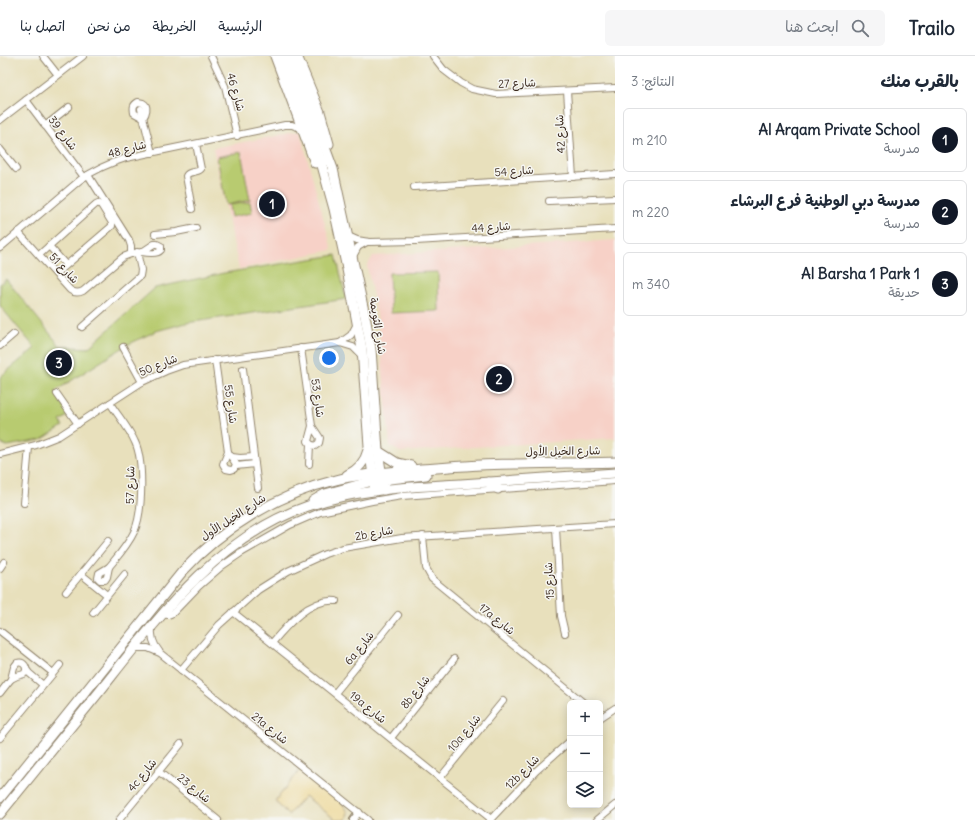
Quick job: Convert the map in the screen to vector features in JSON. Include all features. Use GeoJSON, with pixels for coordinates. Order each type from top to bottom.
{"type":"FeatureCollection","features":[{"type":"Feature","properties":{"kind":"main road","name":"شارع الثويمة"},"geometry":{"type":"LineString","coordinates":[[275,56],[320,179],[341,266],[348,275]]}},
{"type":"Feature","properties":{"kind":"main road"},"geometry":{"type":"LineString","coordinates":[[282,56],[311,118]]}},
{"type":"Feature","properties":{"kind":"main road"},"geometry":{"type":"LineString","coordinates":[[290,56],[311,118]]}},
{"type":"Feature","properties":{"kind":"main road","name":"شارع الثويمة"},"geometry":{"type":"LineString","coordinates":[[297,56],[320,112],[333,160],[333,169]]}},
{"type":"Feature","properties":{"kind":"main road","name":"شارع الثويمة"},"geometry":{"type":"LineString","coordinates":[[311,118],[333,169],[370,338],[378,451],[378,482]]}},
{"type":"Feature","properties":{"kind":"main road","name":"شارع الثويمة"},"geometry":{"type":"LineString","coordinates":[[311,118],[331,196],[348,275],[363,357],[369,446],[378,482]]}},
{"type":"Feature","properties":{"kind":"main road"},"geometry":{"type":"LineString","coordinates":[[336,480],[356,470],[363,462],[369,446]]}},
{"type":"Feature","properties":{"kind":"main road"},"geometry":{"type":"LineString","coordinates":[[378,451],[400,465],[436,468]]}},
{"type":"Feature","properties":{"kind":"main road","name":"شارع الخيل الأول"},"geometry":{"type":"LineString","coordinates":[[378,482],[436,468],[513,464],[615,462]]}},
{"type":"Feature","properties":{"kind":"main road"},"geometry":{"type":"LineString","coordinates":[[0,814],[162,614],[190,584],[231,548],[268,524],[308,506],[325,494],[390,479],[435,474],[454,467]]}},
{"type":"Feature","properties":{"kind":"main road","name":"شارع الخيل الأول"},"geometry":{"type":"LineString","coordinates":[[0,798],[172,584],[202,551],[231,529],[260,511],[291,496],[336,480],[378,482],[488,482],[615,473]]}},
{"type":"Feature","properties":{"kind":"main road"},"geometry":{"type":"LineString","coordinates":[[488,482],[498,489]]}},
{"type":"Feature","properties":{"kind":"main road"},"geometry":{"type":"LineString","coordinates":[[68,730],[71,722],[89,699],[89,696],[85,693]]}},
{"type":"Feature","properties":{"kind":"street"},"geometry":{"type":"LineString","coordinates":[[44,56],[58,75]]}},
{"type":"Feature","properties":{"kind":"street"},"geometry":{"type":"LineString","coordinates":[[0,120],[83,56]]}},
{"type":"Feature","properties":{"kind":"street","name":"شارع 46"},"geometry":{"type":"LineString","coordinates":[[211,56],[220,72],[225,86],[237,136]]}},
{"type":"Feature","properties":{"kind":"street","name":"شارع 27"},"geometry":{"type":"LineString","coordinates":[[433,56],[444,70],[452,77],[472,88],[484,92],[508,94],[615,88]]}},
{"type":"Feature","properties":{"kind":"street","name":"شارع 42"},"geometry":{"type":"LineString","coordinates":[[568,91],[572,176]]}},
{"type":"Feature","properties":{"kind":"street","name":"شارع 39"},"geometry":{"type":"LineString","coordinates":[[26,100],[86,176],[137,253],[141,270],[140,276],[82,327]]}},
{"type":"Feature","properties":{"kind":"street"},"geometry":{"type":"LineString","coordinates":[[45,126],[69,107]]}},
{"type":"Feature","properties":{"kind":"street"},"geometry":{"type":"LineString","coordinates":[[141,109],[152,153]]}},
{"type":"Feature","properties":{"kind":"street"},"geometry":{"type":"LineString","coordinates":[[285,125],[292,118],[295,109]]}},
{"type":"Feature","properties":{"kind":"street","name":"شارع 48"},"geometry":{"type":"LineString","coordinates":[[0,248],[86,176],[112,163],[285,125],[296,126],[303,130]]}},
{"type":"Feature","properties":{"kind":"street"},"geometry":{"type":"LineString","coordinates":[[192,209],[186,177],[188,173],[199,171],[200,169],[196,144]]}},
{"type":"Feature","properties":{"kind":"street"},"geometry":{"type":"LineString","coordinates":[[0,149],[16,169]]}},
{"type":"Feature","properties":{"kind":"street","name":"شارع 54"},"geometry":{"type":"LineString","coordinates":[[414,187],[615,174]]}},
{"type":"Feature","properties":{"kind":"street"},"geometry":{"type":"LineString","coordinates":[[549,201],[615,198]]}},
{"type":"Feature","properties":{"kind":"street"},"geometry":{"type":"LineString","coordinates":[[39,255],[96,204],[100,204],[112,223],[112,226],[56,274]]}},
{"type":"Feature","properties":{"kind":"street"},"geometry":{"type":"LineString","coordinates":[[137,253],[158,253],[161,249],[158,234],[196,228]]}},
{"type":"Feature","properties":{"kind":"street","name":"شارع 44"},"geometry":{"type":"LineString","coordinates":[[348,236],[357,240],[369,242],[463,239],[615,229]]}},
{"type":"Feature","properties":{"kind":"street","name":"شارع 51"},"geometry":{"type":"LineString","coordinates":[[18,232],[70,290],[79,293],[84,291],[120,260],[137,253]]}},
{"type":"Feature","properties":{"kind":"street"},"geometry":{"type":"LineString","coordinates":[[352,258],[358,247],[369,242]]}},
{"type":"Feature","properties":{"kind":"street"},"geometry":{"type":"LineString","coordinates":[[49,246],[66,265]]}},
{"type":"Feature","properties":{"kind":"street"},"geometry":{"type":"LineString","coordinates":[[340,343],[351,335],[357,324]]}},
{"type":"Feature","properties":{"kind":"street"},"geometry":{"type":"LineString","coordinates":[[0,346],[14,334]]}},
{"type":"Feature","properties":{"kind":"street"},"geometry":{"type":"LineString","coordinates":[[340,343],[353,347],[363,357]]}},
{"type":"Feature","properties":{"kind":"street","name":"شارع 50"},"geometry":{"type":"LineString","coordinates":[[0,454],[52,440],[142,382],[174,368],[215,360],[340,343]]}},
{"type":"Feature","properties":{"kind":"street"},"geometry":{"type":"LineString","coordinates":[[123,348],[142,382]]}},
{"type":"Feature","properties":{"kind":"street","name":"شارع 53"},"geometry":{"type":"LineString","coordinates":[[301,348],[312,426]]}},
{"type":"Feature","properties":{"kind":"street","name":"شارع 55"},"geometry":{"type":"LineString","coordinates":[[215,360],[228,452],[223,463],[224,468],[231,470],[236,466]]}},
{"type":"Feature","properties":{"kind":"street"},"geometry":{"type":"LineString","coordinates":[[243,369],[258,488]]}},
{"type":"Feature","properties":{"kind":"street"},"geometry":{"type":"LineString","coordinates":[[57,394],[78,424]]}},
{"type":"Feature","properties":{"kind":"street","name":"شارع 57"},"geometry":{"type":"LineString","coordinates":[[109,567],[132,536],[136,528],[139,513],[141,472],[140,457],[136,442],[110,403]]}},
{"type":"Feature","properties":{"kind":"street"},"geometry":{"type":"LineString","coordinates":[[310,444],[316,445],[320,440],[319,435],[312,426]]}},
{"type":"Feature","properties":{"kind":"street"},"geometry":{"type":"LineString","coordinates":[[309,464],[310,444],[308,440],[312,426]]}},
{"type":"Feature","properties":{"kind":"street"},"geometry":{"type":"LineString","coordinates":[[24,503],[28,447]]}},
{"type":"Feature","properties":{"kind":"street"},"geometry":{"type":"LineString","coordinates":[[228,452],[236,462],[236,466],[255,460]]}},
{"type":"Feature","properties":{"kind":"street"},"geometry":{"type":"LineString","coordinates":[[232,457],[255,460]]}},
{"type":"Feature","properties":{"kind":"street"},"geometry":{"type":"LineString","coordinates":[[162,614],[168,615],[173,613],[200,586],[234,557],[285,527],[315,514],[402,496],[615,481]]}},
{"type":"Feature","properties":{"kind":"street","name":"2b شارع"},"geometry":{"type":"LineString","coordinates":[[181,670],[212,632],[233,612],[268,583],[316,557],[352,547],[388,540],[423,536],[615,524]]}},
{"type":"Feature","properties":{"kind":"street","name":"شارع 15"},"geometry":{"type":"LineString","coordinates":[[556,528],[561,616],[565,633]]}},
{"type":"Feature","properties":{"kind":"street","name":"17a شارع"},"geometry":{"type":"LineString","coordinates":[[423,536],[426,568],[432,579],[580,700]]}},
{"type":"Feature","properties":{"kind":"street"},"geometry":{"type":"LineString","coordinates":[[66,592],[108,541]]}},
{"type":"Feature","properties":{"kind":"street"},"geometry":{"type":"LineString","coordinates":[[0,568],[4,562]]}},
{"type":"Feature","properties":{"kind":"street"},"geometry":{"type":"LineString","coordinates":[[89,563],[100,572]]}},
{"type":"Feature","properties":{"kind":"street"},"geometry":{"type":"LineString","coordinates":[[109,567],[105,580],[100,580],[98,576],[100,572],[109,567]]}},
{"type":"Feature","properties":{"kind":"street"},"geometry":{"type":"LineString","coordinates":[[81,574],[107,595]]}},
{"type":"Feature","properties":{"kind":"street"},"geometry":{"type":"LineString","coordinates":[[93,613],[125,574]]}},
{"type":"Feature","properties":{"kind":"street"},"geometry":{"type":"LineString","coordinates":[[107,577],[116,584]]}},
{"type":"Feature","properties":{"kind":"street"},"geometry":{"type":"LineString","coordinates":[[272,643],[290,622],[300,614],[319,604],[336,601]]}},
{"type":"Feature","properties":{"kind":"street","name":"19a شارع"},"geometry":{"type":"LineString","coordinates":[[233,612],[491,819]]}},
{"type":"Feature","properties":{"kind":"street","name":"6a شارع"},"geometry":{"type":"LineString","coordinates":[[335,693],[398,615]]}},
{"type":"Feature","properties":{"kind":"street","name":"21a شارع"},"geometry":{"type":"LineString","coordinates":[[152,626],[151,634],[153,642],[160,653]]}},
{"type":"Feature","properties":{"kind":"street"},"geometry":{"type":"LineString","coordinates":[[1,629],[53,673]]}},
{"type":"Feature","properties":{"kind":"street","name":"21a شارع"},"geometry":{"type":"LineString","coordinates":[[134,648],[148,648],[160,653],[360,816],[368,820]]}},
{"type":"Feature","properties":{"kind":"street","name":"8b شارع"},"geometry":{"type":"LineString","coordinates":[[391,738],[454,659]]}},
{"type":"Feature","properties":{"kind":"street"},"geometry":{"type":"LineString","coordinates":[[11,679],[14,667],[17,663],[23,664],[25,671],[42,686]]}},
{"type":"Feature","properties":{"kind":"street"},"geometry":{"type":"LineString","coordinates":[[0,738],[60,665]]}},
{"type":"Feature","properties":{"kind":"street"},"geometry":{"type":"LineString","coordinates":[[0,693],[11,679],[25,671]]}},
{"type":"Feature","properties":{"kind":"street","name":"10a شارع"},"geometry":{"type":"LineString","coordinates":[[440,778],[504,701]]}},
{"type":"Feature","properties":{"kind":"street"},"geometry":{"type":"LineString","coordinates":[[603,716],[615,708]]}},
{"type":"Feature","properties":{"kind":"street","name":"4c شارع"},"geometry":{"type":"LineString","coordinates":[[119,820],[158,771],[182,744]]}},
{"type":"Feature","properties":{"kind":"street","name":"12b شارع"},"geometry":{"type":"LineString","coordinates":[[491,819],[536,771],[567,744]]}},
{"type":"Feature","properties":{"kind":"street","name":"شارع 23"},"geometry":{"type":"LineString","coordinates":[[158,771],[218,820]]}},
{"type":"Feature","properties":{"kind":"street"},"geometry":{"type":"LineString","coordinates":[[598,820],[615,805]]}},
{"type":"Feature","properties":{"kind":"street"},"geometry":{"type":"LineString","coordinates":[[353,820],[360,816]]}},
{"type":"Feature","properties":{"kind":"shaded area"},"geometry":{"type":"Polygon","coordinates":[[[300,131],[332,250],[239,269],[213,148],[300,131]]]}},
{"type":"Feature","properties":{"kind":"shaded area"},"geometry":{"type":"Polygon","coordinates":[[[615,240],[615,438],[400,452],[390,446],[378,321],[367,266],[373,256],[615,240]]]}},
{"type":"Feature","properties":{"kind":"green space"},"geometry":{"type":"Polygon","coordinates":[[[241,152],[250,200],[226,205],[217,157],[241,152]]]}},
{"type":"Feature","properties":{"kind":"green space"},"geometry":{"type":"Polygon","coordinates":[[[250,202],[252,213],[231,217],[229,205],[250,202]]]}},
{"type":"Feature","properties":{"kind":"green space"},"geometry":{"type":"Polygon","coordinates":[[[336,255],[346,299],[186,323],[156,331],[127,345],[55,391],[69,415],[60,421],[63,426],[41,440],[7,446],[0,443],[0,377],[35,348],[0,306],[0,284],[6,279],[60,346],[88,348],[155,288],[224,273],[336,255]]]}},
{"type":"Feature","properties":{"kind":"green space"},"geometry":{"type":"Polygon","coordinates":[[[438,272],[439,311],[391,313],[389,273],[438,272]]]}},
{"type":"Feature","properties":{"kind":"sand"},"geometry":{"type":"Polygon","coordinates":[[[301,769],[343,804],[348,812],[346,820],[336,820],[305,796],[288,815],[275,801],[301,769]]]}},
{"type":"Feature","properties":{"kind":"place","name":"Al Arqam Private School"},"geometry":{"type":"Point","coordinates":[272,204]}},
{"type":"Feature","properties":{"kind":"place","name":"Al Barsha 1 Park 1"},"geometry":{"type":"Point","coordinates":[59,363]}},
{"type":"Feature","properties":{"kind":"place","name":"مدرسة دبي الوطنية فرع البرشاء"},"geometry":{"type":"Point","coordinates":[499,379]}}]}
